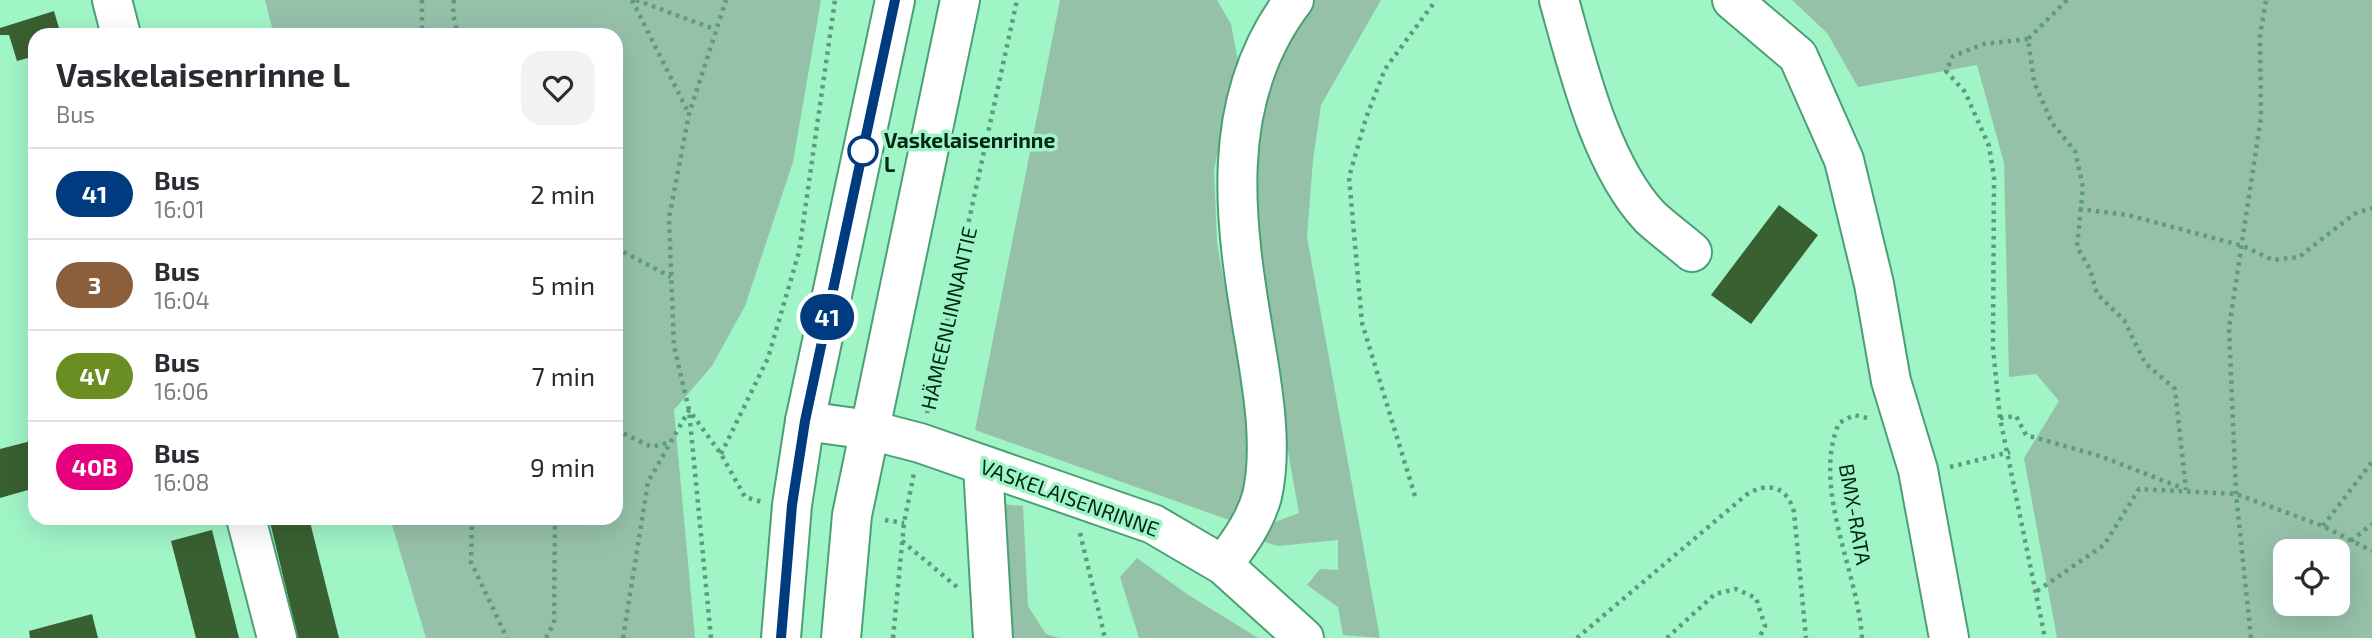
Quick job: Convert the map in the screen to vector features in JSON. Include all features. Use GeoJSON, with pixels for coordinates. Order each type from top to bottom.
{"type":"FeatureCollection","features":[{"type":"Feature","properties":{"kind":"main road"},"geometry":{"type":"LineString","coordinates":[[112,0],[119,28]]}},
{"type":"Feature","properties":{"kind":"main road"},"geometry":{"type":"LineString","coordinates":[[781,638],[792,505],[805,421],[895,0]]}},
{"type":"Feature","properties":{"kind":"main road"},"geometry":{"type":"LineString","coordinates":[[841,638],[852,515],[960,0]]}},
{"type":"Feature","properties":{"kind":"main road"},"geometry":{"type":"LineString","coordinates":[[1223,565],[1247,532],[1262,495],[1265,450],[1262,381],[1239,249],[1235,185],[1240,130],[1256,70],[1280,19],[1294,0]]}},
{"type":"Feature","properties":{"kind":"main road"},"geometry":{"type":"LineString","coordinates":[[1559,0],[1578,71],[1610,157],[1649,216],[1692,252]]}},
{"type":"Feature","properties":{"kind":"main road"},"geometry":{"type":"LineString","coordinates":[[1732,0],[1798,55],[1844,160],[1874,284],[1891,381],[1918,470],[1949,638]]}},
{"type":"Feature","properties":{"kind":"main road","name":"VASKELAISENRINNE"},"geometry":{"type":"LineString","coordinates":[[805,421],[870,430],[920,443],[1153,524],[1223,565],[1304,638]]}},
{"type":"Feature","properties":{"kind":"main road"},"geometry":{"type":"LineString","coordinates":[[983,466],[993,638]]}},
{"type":"Feature","properties":{"kind":"main road"},"geometry":{"type":"LineString","coordinates":[[248,525],[276,638]]}},
{"type":"Feature","properties":{"kind":"path"},"geometry":{"type":"LineString","coordinates":[[422,0],[422,28]]}},
{"type":"Feature","properties":{"kind":"path"},"geometry":{"type":"LineString","coordinates":[[454,0],[453,14],[456,28]]}},
{"type":"Feature","properties":{"kind":"path"},"geometry":{"type":"LineString","coordinates":[[634,0],[714,29]]}},
{"type":"Feature","properties":{"kind":"path"},"geometry":{"type":"LineString","coordinates":[[634,0],[689,114]]}},
{"type":"Feature","properties":{"kind":"path"},"geometry":{"type":"LineString","coordinates":[[711,638],[689,410],[674,346],[669,218],[689,114],[714,29],[726,0]]}},
{"type":"Feature","properties":{"kind":"path"},"geometry":{"type":"LineString","coordinates":[[721,454],[768,358],[799,252],[835,0]]}},
{"type":"Feature","properties":{"kind":"path","name":"HÄMEENLINNANTIE"},"geometry":{"type":"LineString","coordinates":[[893,638],[902,541],[920,443],[1017,0]]}},
{"type":"Feature","properties":{"kind":"path"},"geometry":{"type":"LineString","coordinates":[[1415,496],[1362,323],[1353,246],[1349,177],[1366,118],[1385,69],[1436,0]]}},
{"type":"Feature","properties":{"kind":"path"},"geometry":{"type":"LineString","coordinates":[[2045,638],[2010,452],[2000,418],[1993,348],[1994,177],[1989,146],[1965,92],[1946,71],[1953,56],[1984,44],[2028,39],[2067,0]]}},
{"type":"Feature","properties":{"kind":"path"},"geometry":{"type":"LineString","coordinates":[[2251,638],[2236,494],[2229,328],[2244,246],[2261,117],[2260,35],[2266,0]]}},
{"type":"Feature","properties":{"kind":"path"},"geometry":{"type":"LineString","coordinates":[[2028,39],[2034,82],[2052,123],[2076,151],[2083,187],[2077,247],[2091,269],[2097,294],[2124,320],[2145,363],[2175,389],[2186,490]]}},
{"type":"Feature","properties":{"kind":"path"},"geometry":{"type":"LineString","coordinates":[[2079,209],[2129,215],[2244,246],[2273,260],[2299,257],[2354,214],[2372,208]]}},
{"type":"Feature","properties":{"kind":"path"},"geometry":{"type":"LineString","coordinates":[[623,252],[671,277]]}},
{"type":"Feature","properties":{"kind":"path"},"geometry":{"type":"LineString","coordinates":[[689,410],[721,454],[745,497],[761,502]]}},
{"type":"Feature","properties":{"kind":"path"},"geometry":{"type":"LineString","coordinates":[[623,638],[648,482],[668,442],[689,410]]}},
{"type":"Feature","properties":{"kind":"path","name":"BMX-RATA"},"geometry":{"type":"LineString","coordinates":[[1862,638],[1833,496],[1829,459],[1839,422],[1854,415],[1870,419],[1876,425]]}},
{"type":"Feature","properties":{"kind":"path"},"geometry":{"type":"LineString","coordinates":[[2000,418],[2016,416],[2026,435],[2100,456],[2186,490]]}},
{"type":"Feature","properties":{"kind":"path"},"geometry":{"type":"LineString","coordinates":[[623,433],[652,447],[668,442]]}},
{"type":"Feature","properties":{"kind":"path"},"geometry":{"type":"LineString","coordinates":[[1924,501],[1938,479],[1953,464],[1986,460],[2010,452]]}},
{"type":"Feature","properties":{"kind":"path"},"geometry":{"type":"LineString","coordinates":[[2323,526],[2372,461]]}},
{"type":"Feature","properties":{"kind":"path"},"geometry":{"type":"LineString","coordinates":[[1577,638],[1746,495],[1759,487],[1773,486],[1790,498],[1794,512],[1807,638]]}},
{"type":"Feature","properties":{"kind":"path"},"geometry":{"type":"LineString","coordinates":[[2037,592],[2104,545],[2139,489],[2236,494],[2323,526],[2372,551]]}},
{"type":"Feature","properties":{"kind":"path"},"geometry":{"type":"LineString","coordinates":[[1071,495],[1105,638]]}},
{"type":"Feature","properties":{"kind":"path"},"geometry":{"type":"LineString","coordinates":[[2351,541],[2372,524]]}},
{"type":"Feature","properties":{"kind":"path"},"geometry":{"type":"LineString","coordinates":[[472,525],[471,562],[507,638]]}},
{"type":"Feature","properties":{"kind":"path"},"geometry":{"type":"LineString","coordinates":[[546,638],[554,623],[555,525]]}},
{"type":"Feature","properties":{"kind":"path"},"geometry":{"type":"LineString","coordinates":[[902,541],[953,582],[961,593]]}},
{"type":"Feature","properties":{"kind":"path"},"geometry":{"type":"LineString","coordinates":[[1667,638],[1715,594],[1736,589],[1756,598],[1765,626],[1759,638]]}},
{"type":"Feature","properties":{"kind":"green space"},"geometry":{"type":"Polygon","coordinates":[[[265,0],[821,0],[793,162],[745,306],[712,366],[674,410],[695,638],[426,638],[392,525],[623,525],[623,28],[272,28],[265,0]]]}},
{"type":"Feature","properties":{"kind":"green space"},"geometry":{"type":"Polygon","coordinates":[[[1060,0],[1217,0],[1231,24],[1239,66],[1214,169],[1217,243],[1252,435],[1246,500],[1232,521],[975,430],[1060,0]]]}},
{"type":"Feature","properties":{"kind":"green space"},"geometry":{"type":"Polygon","coordinates":[[[1305,0],[1381,0],[1321,105],[1313,160],[1307,237],[1380,638],[1343,635],[1338,607],[1307,585],[1320,569],[1338,570],[1338,540],[1278,546],[1261,541],[1275,522],[1299,513],[1250,239],[1257,90],[1305,0]]]}},
{"type":"Feature","properties":{"kind":"green space"},"geometry":{"type":"Polygon","coordinates":[[[1792,0],[2372,0],[2372,638],[2057,638],[2024,458],[2059,401],[2036,374],[2009,377],[2004,163],[1977,65],[1858,87],[1827,33],[1792,0]]]}},
{"type":"Feature","properties":{"kind":"green space"},"geometry":{"type":"Polygon","coordinates":[[[1001,504],[1023,506],[1028,606],[1046,634],[1059,638],[1012,638],[1001,504]]]}},
{"type":"Feature","properties":{"kind":"green space"},"geometry":{"type":"Polygon","coordinates":[[[1137,558],[1187,594],[1258,638],[1139,638],[1120,577],[1137,558]]]}},
{"type":"Feature","properties":{"kind":"building"},"geometry":{"type":"Polygon","coordinates":[[[54,11],[59,28],[28,28],[28,58],[17,61],[9,35],[0,35],[0,28],[54,11]]]}},
{"type":"Feature","properties":{"kind":"building"},"geometry":{"type":"Polygon","coordinates":[[[1779,205],[1818,235],[1751,324],[1711,295],[1779,205]]]}},
{"type":"Feature","properties":{"kind":"building"},"geometry":{"type":"Polygon","coordinates":[[[28,442],[28,490],[0,498],[0,449],[28,442]]]}},
{"type":"Feature","properties":{"kind":"building"},"geometry":{"type":"Polygon","coordinates":[[[271,525],[311,525],[339,638],[298,638],[271,525]]]}},
{"type":"Feature","properties":{"kind":"building"},"geometry":{"type":"Polygon","coordinates":[[[212,530],[239,638],[196,638],[171,541],[212,530]]]}},
{"type":"Feature","properties":{"kind":"building"},"geometry":{"type":"Polygon","coordinates":[[[92,614],[98,638],[30,638],[29,631],[92,614]]]}},
{"type":"Feature","properties":{"kind":"bus line","name":"41"},"geometry":{"type":"LineString","coordinates":[[781,638],[792,505],[805,421],[895,0]]}},
{"type":"Feature","properties":{"kind":"place","name":"Vaskelaisenrinne L"},"geometry":{"type":"Point","coordinates":[863,151]}}]}
